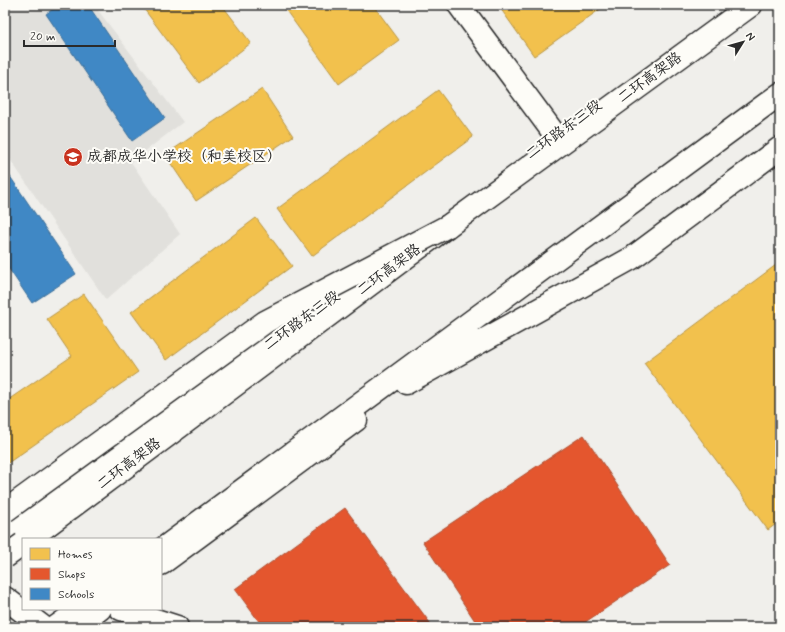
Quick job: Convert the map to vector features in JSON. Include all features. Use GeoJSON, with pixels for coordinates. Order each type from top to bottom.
{"type":"FeatureCollection","features":[{"type":"Feature","properties":{"kind":"main road"},"geometry":{"type":"LineString","coordinates":[[459,5],[556,136]]}},
{"type":"Feature","properties":{"kind":"main road","name":"二环路东三段"},"geometry":{"type":"LineString","coordinates":[[15,540],[733,5]]}},
{"type":"Feature","properties":{"kind":"main road","name":"二环高架路"},"geometry":{"type":"LineString","coordinates":[[30,538],[448,226],[751,5]]}},
{"type":"Feature","properties":{"kind":"main road"},"geometry":{"type":"LineString","coordinates":[[162,549],[780,94]]}},
{"type":"Feature","properties":{"kind":"main road"},"geometry":{"type":"LineString","coordinates":[[162,563],[780,106]]}},
{"type":"Feature","properties":{"kind":"main road"},"geometry":{"type":"LineString","coordinates":[[406,383],[632,258],[780,148]]}},
{"type":"Feature","properties":{"kind":"main road"},"geometry":{"type":"LineString","coordinates":[[5,511],[265,322],[448,226]]}},
{"type":"Feature","properties":{"kind":"main road"},"geometry":{"type":"LineString","coordinates":[[5,557],[15,540]]}},
{"type":"Feature","properties":{"kind":"main road"},"geometry":{"type":"LineString","coordinates":[[5,598],[43,627]]}},
{"type":"Feature","properties":{"kind":"main road"},"geometry":{"type":"LineString","coordinates":[[56,627],[80,610]]}},
{"type":"Feature","properties":{"kind":"main road"},"geometry":{"type":"LineString","coordinates":[[76,627],[99,610]]}},
{"type":"Feature","properties":{"kind":"main road"},"geometry":{"type":"LineString","coordinates":[[124,610],[177,627]]}},
{"type":"Feature","properties":{"kind":"shaded area","name":"成都成华小学校（和美校区）"},"geometry":{"type":"Polygon","coordinates":[[[5,5],[94,5],[183,122],[131,162],[180,234],[106,300],[5,152],[5,5]]]}},
{"type":"Feature","properties":{"kind":"building: Homes"},"geometry":{"type":"Polygon","coordinates":[[[141,5],[222,5],[251,43],[199,83],[141,5]]]}},
{"type":"Feature","properties":{"kind":"building: Homes"},"geometry":{"type":"Polygon","coordinates":[[[282,5],[373,5],[399,40],[339,84],[282,5]]]}},
{"type":"Feature","properties":{"kind":"building: Homes"},"geometry":{"type":"Polygon","coordinates":[[[498,5],[606,5],[534,56],[498,5]]]}},
{"type":"Feature","properties":{"kind":"building: Homes"},"geometry":{"type":"Polygon","coordinates":[[[262,89],[293,136],[196,201],[165,155],[262,89]]]}},
{"type":"Feature","properties":{"kind":"building: Homes"},"geometry":{"type":"Polygon","coordinates":[[[438,90],[473,137],[312,256],[277,209],[438,90]]]}},
{"type":"Feature","properties":{"kind":"building: Homes"},"geometry":{"type":"Polygon","coordinates":[[[256,218],[292,266],[166,360],[131,312],[256,218]]]}},
{"type":"Feature","properties":{"kind":"building: Homes"},"geometry":{"type":"Polygon","coordinates":[[[780,262],[780,521],[768,530],[644,363],[780,262]]]}},
{"type":"Feature","properties":{"kind":"building: Homes"},"geometry":{"type":"Polygon","coordinates":[[[84,294],[138,372],[5,465],[5,402],[72,356],[47,319],[84,294]]]}},
{"type":"Feature","properties":{"kind":"building: Shops"},"geometry":{"type":"Polygon","coordinates":[[[584,435],[670,565],[578,627],[479,627],[423,542],[584,435]]]}},
{"type":"Feature","properties":{"kind":"building: Shops"},"geometry":{"type":"Polygon","coordinates":[[[345,508],[433,627],[263,627],[235,589],[345,508]]]}},
{"type":"Feature","properties":{"kind":"building: Schools"},"geometry":{"type":"Polygon","coordinates":[[[59,5],[88,5],[165,118],[132,141],[46,14],[59,5]]]}},
{"type":"Feature","properties":{"kind":"building: Schools"},"geometry":{"type":"Polygon","coordinates":[[[5,169],[76,274],[32,303],[5,263],[5,169]]]}},
{"type":"Feature","properties":{"kind":"place","name":"成都成华小学校（和美校区）"},"geometry":{"type":"Point","coordinates":[73,157]}}]}
